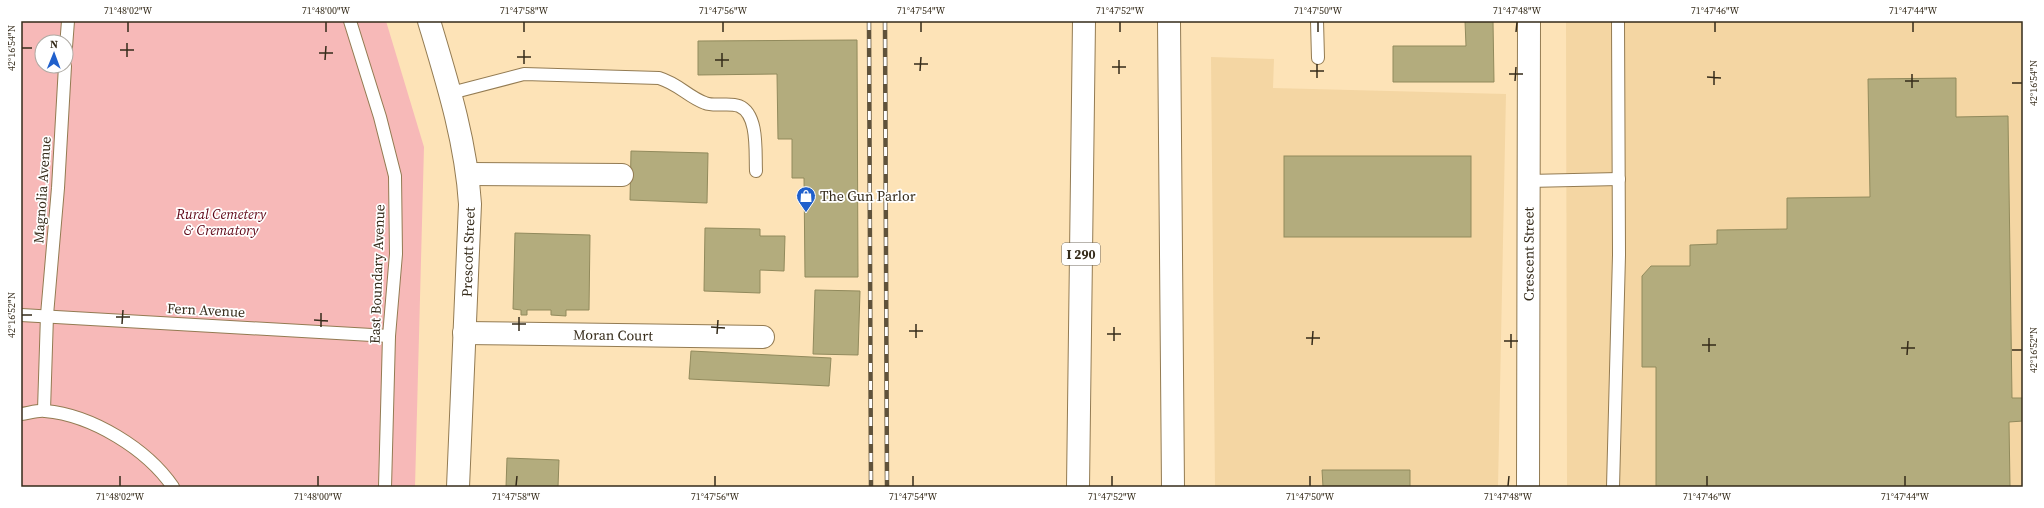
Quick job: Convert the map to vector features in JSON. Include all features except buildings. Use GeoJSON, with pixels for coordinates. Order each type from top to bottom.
{"type":"FeatureCollection","features":[{"type":"Feature","properties":{"kind":"main road","name":"Prescott Street"},"geometry":{"type":"LineString","coordinates":[[429,21],[451,93],[468,174],[469,239],[458,487]]}},
{"type":"Feature","properties":{"kind":"main road","name":"I 290"},"geometry":{"type":"LineString","coordinates":[[1078,487],[1084,21]]}},
{"type":"Feature","properties":{"kind":"main road"},"geometry":{"type":"LineString","coordinates":[[1170,21],[1173,487]]}},
{"type":"Feature","properties":{"kind":"main road","name":"Crescent Street"},"geometry":{"type":"LineString","coordinates":[[1528,487],[1529,21]]}},
{"type":"Feature","properties":{"kind":"main road"},"geometry":{"type":"LineString","coordinates":[[468,174],[622,175]]}},
{"type":"Feature","properties":{"kind":"main road","name":"Moran Court"},"geometry":{"type":"LineString","coordinates":[[464,333],[763,337]]}},
{"type":"Feature","properties":{"kind":"lane"},"geometry":{"type":"LineString","coordinates":[[67,34],[68,21]]}},
{"type":"Feature","properties":{"kind":"lane","name":"East Boundary Avenue"},"geometry":{"type":"LineString","coordinates":[[350,21],[380,117],[395,176],[396,254],[389,336],[385,487]]}},
{"type":"Feature","properties":{"kind":"lane"},"geometry":{"type":"LineString","coordinates":[[1317,21],[1318,58]]}},
{"type":"Feature","properties":{"kind":"lane"},"geometry":{"type":"LineString","coordinates":[[1614,487],[1619,255],[1618,21]]}},
{"type":"Feature","properties":{"kind":"lane","name":"Magnolia Avenue"},"geometry":{"type":"LineString","coordinates":[[44,410],[47,315],[58,188],[65,74]]}},
{"type":"Feature","properties":{"kind":"lane"},"geometry":{"type":"LineString","coordinates":[[451,93],[524,74],[659,78],[673,82],[695,99],[707,104],[739,106],[749,114],[754,125],[756,171]]}},
{"type":"Feature","properties":{"kind":"lane"},"geometry":{"type":"LineString","coordinates":[[1528,181],[1619,179]]}},
{"type":"Feature","properties":{"kind":"lane","name":"Fern Avenue"},"geometry":{"type":"LineString","coordinates":[[21,315],[47,315],[389,336]]}},
{"type":"Feature","properties":{"kind":"lane"},"geometry":{"type":"LineString","coordinates":[[21,414],[44,410],[78,418],[128,442],[166,478],[173,487]]}},
{"type":"Feature","properties":{"kind":"shaded area"},"geometry":{"type":"Polygon","coordinates":[[[1566,21],[2023,21],[2023,487],[1567,487],[1566,21]]]}},
{"type":"Feature","properties":{"kind":"shaded area"},"geometry":{"type":"Polygon","coordinates":[[[1211,57],[1274,59],[1273,88],[1506,94],[1498,487],[1215,487],[1211,57]]]}},
{"type":"Feature","properties":{"kind":"green space","name":"Rural Cemetery & Crematory"},"geometry":{"type":"Polygon","coordinates":[[[21,21],[386,21],[424,147],[415,487],[21,487],[21,21]]]}},
{"type":"Feature","properties":{"kind":"railway"},"geometry":{"type":"LineString","coordinates":[[869,21],[871,487]]}},
{"type":"Feature","properties":{"kind":"railway"},"geometry":{"type":"LineString","coordinates":[[885,21],[887,487]]}},
{"type":"Feature","properties":{"kind":"place","name":"The Gun Parlor"},"geometry":{"type":"Point","coordinates":[806,213]}}]}
